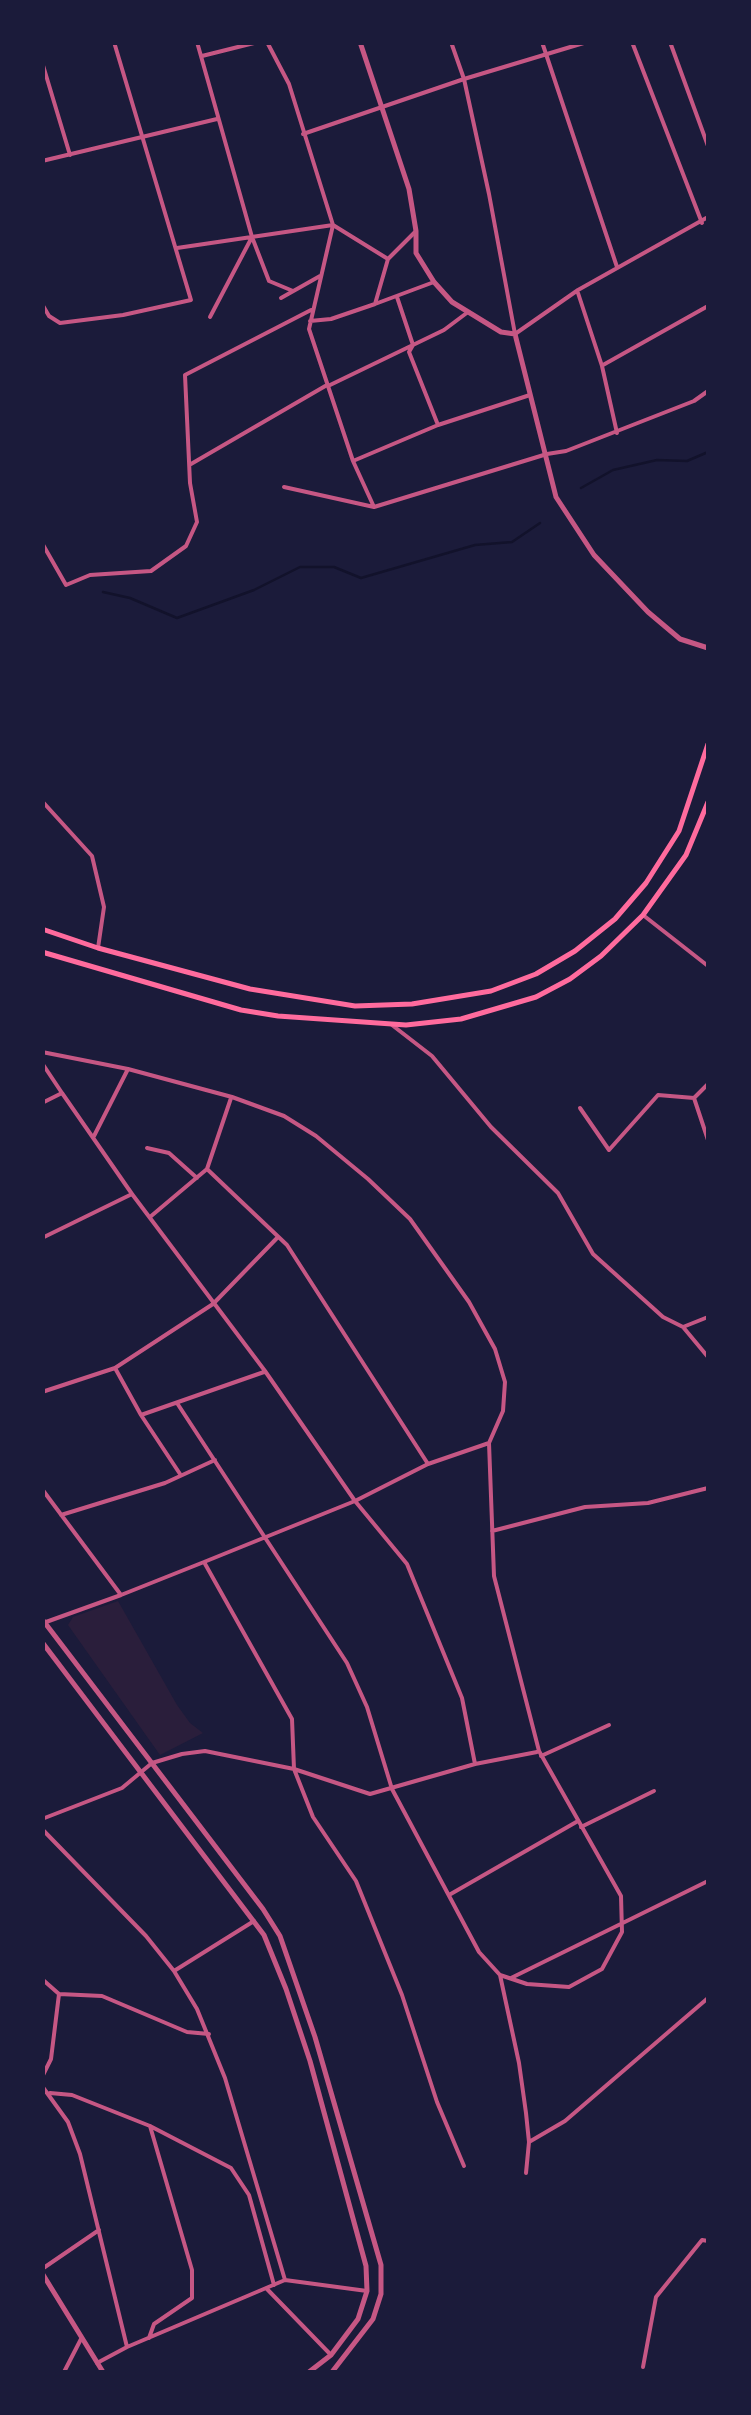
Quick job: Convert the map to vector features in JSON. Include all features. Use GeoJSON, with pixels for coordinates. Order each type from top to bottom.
{"type":"FeatureCollection","features":[{"type":"Feature","properties":{"kind":"main road"},"geometry":{"type":"LineString","coordinates":[[42,929],[250,989],[355,1006],[412,1004],[491,991],[536,974],[576,951],[615,919],[646,884],[679,831],[708,744]]}},
{"type":"Feature","properties":{"kind":"main road"},"geometry":{"type":"LineString","coordinates":[[42,952],[241,1010],[278,1016],[392,1025],[461,1019],[536,997],[586,967],[643,914],[686,854],[708,802]]}},
{"type":"Feature","properties":{"kind":"street"},"geometry":{"type":"LineString","coordinates":[[42,304],[49,316],[60,323],[192,300],[114,42]]}},
{"type":"Feature","properties":{"kind":"street"},"geometry":{"type":"LineString","coordinates":[[197,42],[252,237],[269,281],[292,292]]}},
{"type":"Feature","properties":{"kind":"street"},"geometry":{"type":"LineString","coordinates":[[202,56],[258,42]]}},
{"type":"Feature","properties":{"kind":"street"},"geometry":{"type":"LineString","coordinates":[[267,42],[288,84],[334,225],[308,329],[353,460],[374,507]]}},
{"type":"Feature","properties":{"kind":"street"},"geometry":{"type":"LineString","coordinates":[[360,42],[409,189],[416,253],[452,302],[501,332],[515,334],[578,290],[708,217]]}},
{"type":"Feature","properties":{"kind":"street"},"geometry":{"type":"LineString","coordinates":[[451,42],[464,79],[507,278],[515,334],[556,496],[594,554],[648,612],[680,638],[708,648]]}},
{"type":"Feature","properties":{"kind":"street"},"geometry":{"type":"LineString","coordinates":[[542,42],[618,267]]}},
{"type":"Feature","properties":{"kind":"street"},"geometry":{"type":"LineString","coordinates":[[303,134],[588,42]]}},
{"type":"Feature","properties":{"kind":"street"},"geometry":{"type":"LineString","coordinates":[[632,42],[702,222]]}},
{"type":"Feature","properties":{"kind":"street"},"geometry":{"type":"LineString","coordinates":[[670,42],[708,146]]}},
{"type":"Feature","properties":{"kind":"street"},"geometry":{"type":"LineString","coordinates":[[42,62],[70,155]]}},
{"type":"Feature","properties":{"kind":"street"},"geometry":{"type":"LineString","coordinates":[[42,160],[217,119]]}},
{"type":"Feature","properties":{"kind":"street"},"geometry":{"type":"LineString","coordinates":[[177,248],[334,225],[388,259]]}},
{"type":"Feature","properties":{"kind":"street"},"geometry":{"type":"LineString","coordinates":[[375,304],[388,259],[416,231]]}},
{"type":"Feature","properties":{"kind":"street"},"geometry":{"type":"LineString","coordinates":[[210,317],[252,237]]}},
{"type":"Feature","properties":{"kind":"street"},"geometry":{"type":"LineString","coordinates":[[281,298],[320,276]]}},
{"type":"Feature","properties":{"kind":"street"},"geometry":{"type":"LineString","coordinates":[[310,321],[332,319],[434,282]]}},
{"type":"Feature","properties":{"kind":"street"},"geometry":{"type":"LineString","coordinates":[[578,290],[602,366],[617,433]]}},
{"type":"Feature","properties":{"kind":"street"},"geometry":{"type":"LineString","coordinates":[[397,296],[414,345]]}},
{"type":"Feature","properties":{"kind":"street"},"geometry":{"type":"LineString","coordinates":[[602,366],[708,306]]}},
{"type":"Feature","properties":{"kind":"street"},"geometry":{"type":"LineString","coordinates":[[42,542],[66,585],[90,574],[151,571],[186,546],[197,522],[190,482],[185,374],[311,310]]}},
{"type":"Feature","properties":{"kind":"street"},"geometry":{"type":"LineString","coordinates":[[191,464],[328,386],[444,330],[468,312]]}},
{"type":"Feature","properties":{"kind":"street"},"geometry":{"type":"LineString","coordinates":[[414,345],[408,352],[438,426]]}},
{"type":"Feature","properties":{"kind":"street"},"geometry":{"type":"LineString","coordinates":[[284,487],[374,507],[617,433],[694,401],[708,391]]}},
{"type":"Feature","properties":{"kind":"street"},"geometry":{"type":"LineString","coordinates":[[353,460],[530,395]]}},
{"type":"Feature","properties":{"kind":"street"},"geometry":{"type":"LineString","coordinates":[[42,802],[92,856],[104,907],[98,948]]}},
{"type":"Feature","properties":{"kind":"street"},"geometry":{"type":"LineString","coordinates":[[643,914],[708,966]]}},
{"type":"Feature","properties":{"kind":"street"},"geometry":{"type":"LineString","coordinates":[[392,1025],[432,1056],[491,1128],[558,1193],[593,1254],[663,1316],[683,1327],[708,1358]]}},
{"type":"Feature","properties":{"kind":"street"},"geometry":{"type":"LineString","coordinates":[[42,1052],[232,1096],[284,1116],[316,1136],[410,1219],[468,1302],[495,1349],[505,1382],[503,1411],[489,1443],[494,1576],[540,1754],[620,1896],[622,1932],[602,1969],[569,1986],[527,1984],[500,1974],[479,1952],[392,1789],[367,1707],[347,1663],[177,1403]]}},
{"type":"Feature","properties":{"kind":"street"},"geometry":{"type":"LineString","coordinates":[[42,1063],[354,1501],[406,1564],[462,1698],[475,1764]]}},
{"type":"Feature","properties":{"kind":"street"},"geometry":{"type":"LineString","coordinates":[[94,1136],[128,1069]]}},
{"type":"Feature","properties":{"kind":"street"},"geometry":{"type":"LineString","coordinates":[[580,1108],[610,1150],[658,1095],[694,1098],[708,1084]]}},
{"type":"Feature","properties":{"kind":"street"},"geometry":{"type":"LineString","coordinates":[[42,1102],[62,1093]]}},
{"type":"Feature","properties":{"kind":"street"},"geometry":{"type":"LineString","coordinates":[[150,1217],[207,1169],[232,1096]]}},
{"type":"Feature","properties":{"kind":"street"},"geometry":{"type":"LineString","coordinates":[[694,1098],[708,1140]]}},
{"type":"Feature","properties":{"kind":"street"},"geometry":{"type":"LineString","coordinates":[[148,1148],[169,1154],[197,1178]]}},
{"type":"Feature","properties":{"kind":"street"},"geometry":{"type":"LineString","coordinates":[[207,1169],[288,1245],[428,1464]]}},
{"type":"Feature","properties":{"kind":"street"},"geometry":{"type":"LineString","coordinates":[[42,1238],[132,1194]]}},
{"type":"Feature","properties":{"kind":"street"},"geometry":{"type":"LineString","coordinates":[[42,1392],[115,1368],[213,1304],[278,1236]]}},
{"type":"Feature","properties":{"kind":"street"},"geometry":{"type":"LineString","coordinates":[[683,1327],[708,1317]]}},
{"type":"Feature","properties":{"kind":"street"},"geometry":{"type":"LineString","coordinates":[[115,1368],[181,1476]]}},
{"type":"Feature","properties":{"kind":"street"},"geometry":{"type":"LineString","coordinates":[[142,1415],[265,1372]]}},
{"type":"Feature","properties":{"kind":"street"},"geometry":{"type":"LineString","coordinates":[[332,2372],[372,2319],[381,2294],[381,2265],[315,2037],[280,1936],[44,1620],[121,1596],[354,1501],[428,1464],[489,1443]]}},
{"type":"Feature","properties":{"kind":"street"},"geometry":{"type":"LineString","coordinates":[[61,1515],[181,1476],[215,1460]]}},
{"type":"Feature","properties":{"kind":"street"},"geometry":{"type":"LineString","coordinates":[[492,1531],[585,1507],[648,1504],[708,1488]]}},
{"type":"Feature","properties":{"kind":"street"},"geometry":{"type":"LineString","coordinates":[[42,1489],[121,1596]]}},
{"type":"Feature","properties":{"kind":"street"},"geometry":{"type":"LineString","coordinates":[[204,1562],[292,1720],[294,1769],[313,1817],[356,1881],[464,2166]]}},
{"type":"Feature","properties":{"kind":"street"},"geometry":{"type":"LineString","coordinates":[[42,1642],[264,1934],[310,2061],[366,2266],[367,2290],[358,2318],[331,2355],[309,2372]]}},
{"type":"Feature","properties":{"kind":"street"},"geometry":{"type":"LineString","coordinates":[[42,1819],[122,1788],[152,1763],[205,1751],[294,1769],[370,1794],[475,1764],[540,1754],[609,1725]]}},
{"type":"Feature","properties":{"kind":"street"},"geometry":{"type":"LineString","coordinates":[[449,1895],[580,1824],[654,1791]]}},
{"type":"Feature","properties":{"kind":"street"},"geometry":{"type":"LineString","coordinates":[[42,1829],[174,1971],[208,2034],[231,2097],[285,2280]]}},
{"type":"Feature","properties":{"kind":"street"},"geometry":{"type":"LineString","coordinates":[[511,1978],[708,1881]]}},
{"type":"Feature","properties":{"kind":"street"},"geometry":{"type":"LineString","coordinates":[[174,1971],[254,1921]]}},
{"type":"Feature","properties":{"kind":"street"},"geometry":{"type":"LineString","coordinates":[[500,1974],[520,2063],[529,2142],[526,2173]]}},
{"type":"Feature","properties":{"kind":"street"},"geometry":{"type":"LineString","coordinates":[[42,1979],[59,1994],[102,1996],[187,2032],[208,2034]]}},
{"type":"Feature","properties":{"kind":"street"},"geometry":{"type":"LineString","coordinates":[[42,2077],[51,2059],[59,1994]]}},
{"type":"Feature","properties":{"kind":"street"},"geometry":{"type":"LineString","coordinates":[[529,2142],[565,2121],[708,1998]]}},
{"type":"Feature","properties":{"kind":"street"},"geometry":{"type":"LineString","coordinates":[[42,2086],[68,2122],[80,2154],[128,2347]]}},
{"type":"Feature","properties":{"kind":"street"},"geometry":{"type":"LineString","coordinates":[[50,2093],[72,2095],[150,2126],[216,2158],[241,2178],[274,2285]]}},
{"type":"Feature","properties":{"kind":"street"},"geometry":{"type":"LineString","coordinates":[[149,2338],[154,2324],[192,2298],[192,2270],[150,2126]]}},
{"type":"Feature","properties":{"kind":"street"},"geometry":{"type":"LineString","coordinates":[[99,2230],[42,2271],[102,2372]]}},
{"type":"Feature","properties":{"kind":"street"},"geometry":{"type":"LineString","coordinates":[[644,2367],[656,2297],[702,2240],[708,2241]]}},
{"type":"Feature","properties":{"kind":"street"},"geometry":{"type":"LineString","coordinates":[[97,2363],[285,2280],[367,2290]]}},
{"type":"Feature","properties":{"kind":"street"},"geometry":{"type":"LineString","coordinates":[[266,2288],[331,2355]]}},
{"type":"Feature","properties":{"kind":"street"},"geometry":{"type":"LineString","coordinates":[[64,2372],[81,2339]]}},
{"type":"Feature","properties":{"kind":"shaded area"},"geometry":{"type":"Polygon","coordinates":[[[118,1601],[177,1705],[203,1733],[160,1755],[68,1625],[73,1617],[118,1601]]]}},
{"type":"Feature","properties":{"kind":"waterway"},"geometry":{"type":"LineString","coordinates":[[581,488],[613,470],[657,460],[687,461],[708,452]]}},
{"type":"Feature","properties":{"kind":"waterway"},"geometry":{"type":"LineString","coordinates":[[103,592],[130,598],[177,618],[254,590],[300,567],[334,567],[361,578],[475,545],[512,542],[540,523]]}}]}
